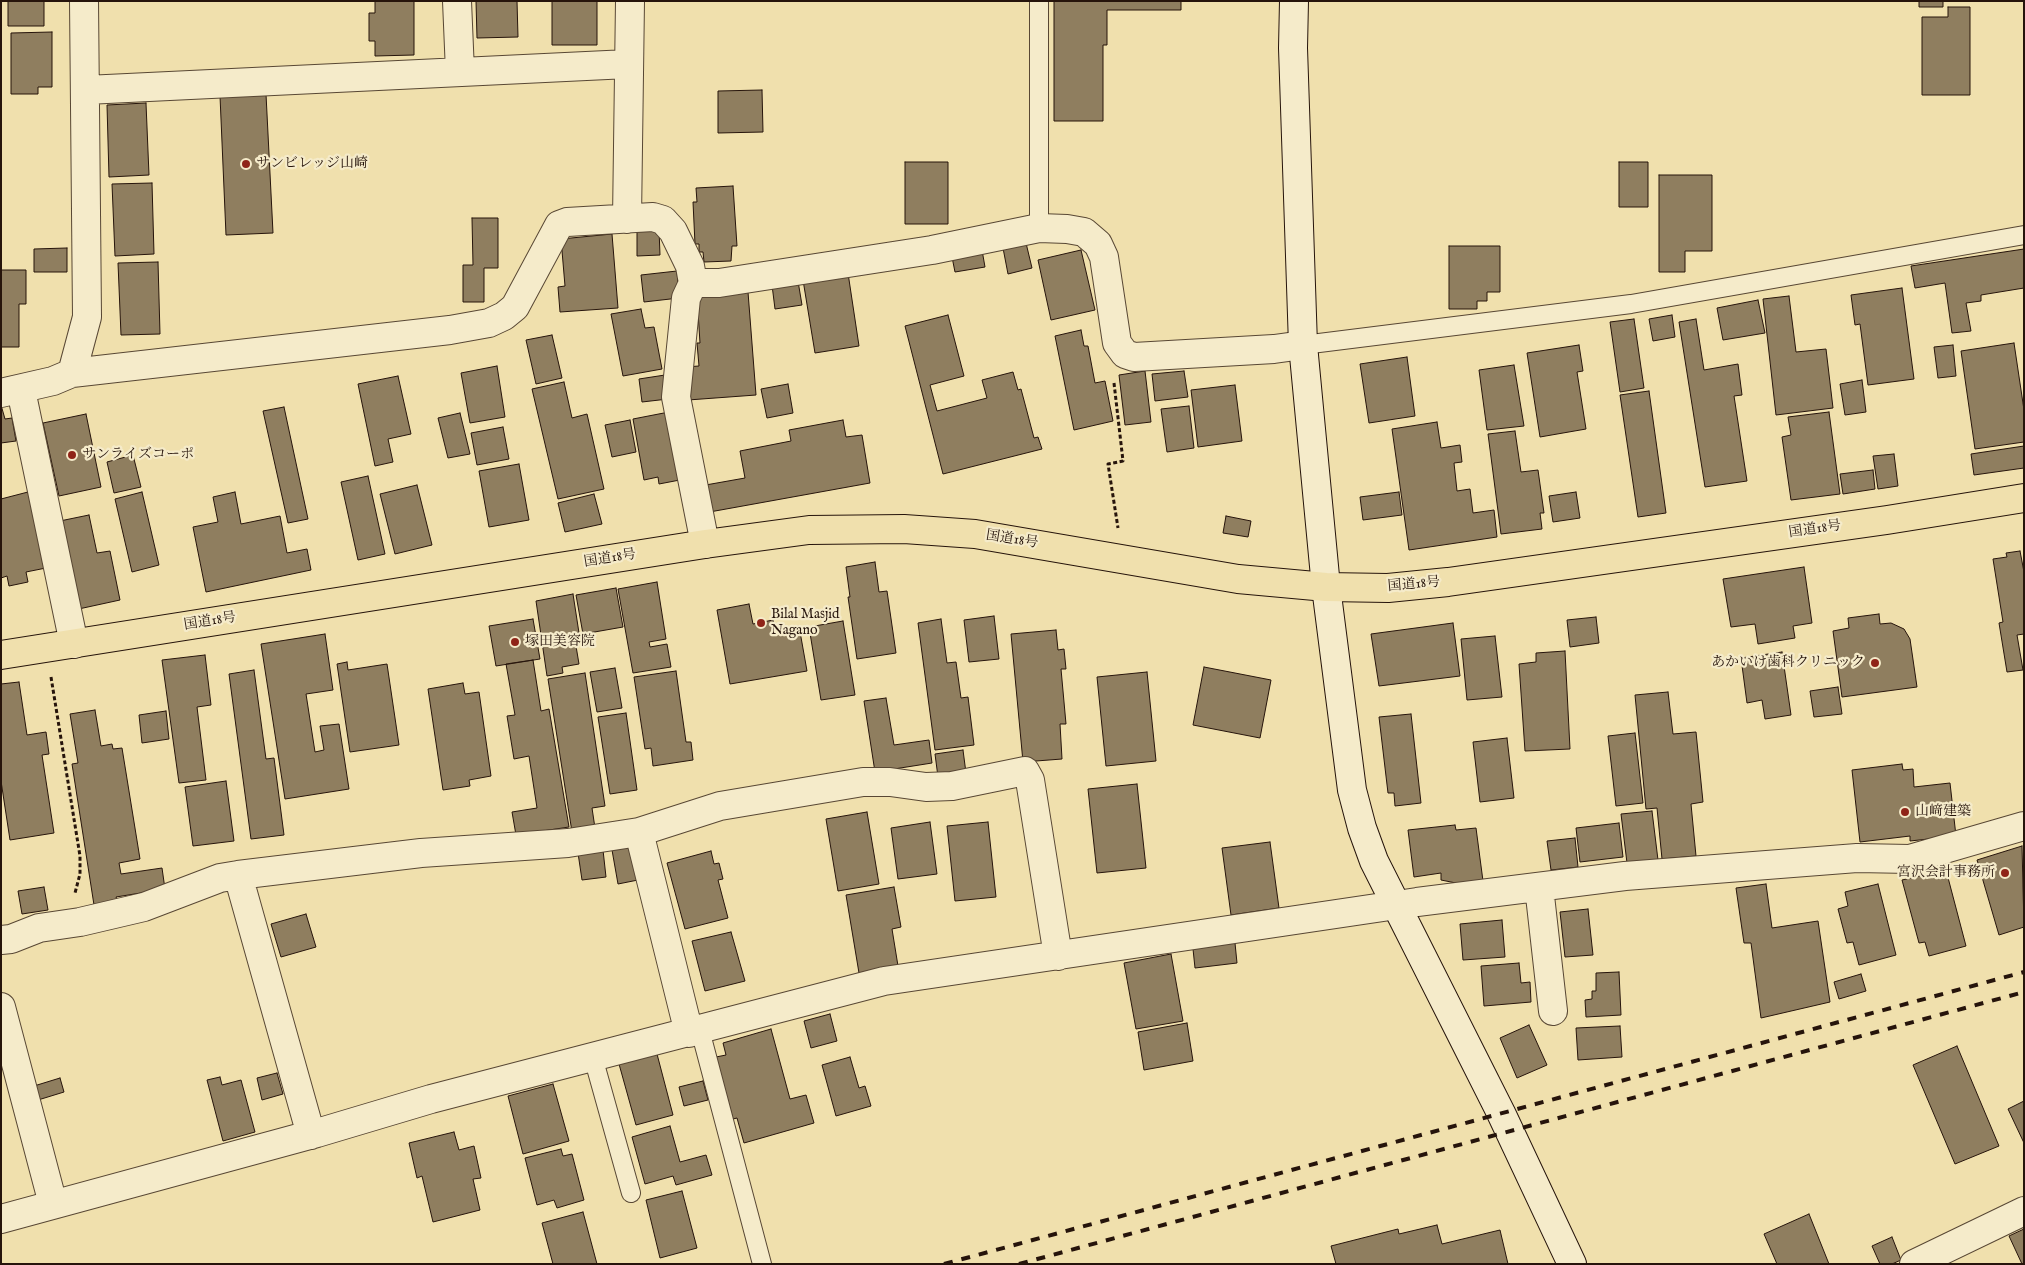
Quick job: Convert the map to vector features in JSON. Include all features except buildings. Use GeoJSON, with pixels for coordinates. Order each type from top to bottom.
{"type":"FeatureCollection","features":[{"type":"Feature","properties":{"kind":"highway","name":"国道18号"},"geometry":{"type":"LineString","coordinates":[[1,655],[705,544],[809,530],[904,529],[975,534],[1238,579],[1326,587],[1388,588],[1448,582],[1887,520],[2024,498]]}},
{"type":"Feature","properties":{"kind":"street"},"geometry":{"type":"LineString","coordinates":[[72,373],[87,317],[84,1]]}},
{"type":"Feature","properties":{"kind":"street"},"geometry":{"type":"LineString","coordinates":[[458,1],[460,72]]}},
{"type":"Feature","properties":{"kind":"street"},"geometry":{"type":"LineString","coordinates":[[627,219],[630,1]]}},
{"type":"Feature","properties":{"kind":"street"},"geometry":{"type":"LineString","coordinates":[[1294,1],[1293,58],[1303,345],[1326,587],[1352,790],[1362,828],[1374,861],[1501,1113],[1572,1264]]}},
{"type":"Feature","properties":{"kind":"street"},"geometry":{"type":"LineString","coordinates":[[86,90],[628,64]]}},
{"type":"Feature","properties":{"kind":"street"},"geometry":{"type":"LineString","coordinates":[[74,644],[11,391],[53,382],[72,373],[450,330],[488,323],[504,316],[515,307],[559,225],[568,222],[653,217],[663,220],[673,231],[690,266],[694,283],[686,298],[676,397],[705,544]]}},
{"type":"Feature","properties":{"kind":"street"},"geometry":{"type":"LineString","coordinates":[[694,283],[719,283],[932,250],[1039,228],[1066,228],[1084,232],[1098,244],[1104,257],[1117,344],[1126,354],[1134,357],[1274,349],[1303,345]]}},
{"type":"Feature","properties":{"kind":"street"},"geometry":{"type":"LineString","coordinates":[[1,940],[11,939],[39,928],[144,907],[220,878],[238,875],[422,853],[568,843],[639,832],[683,816],[720,806],[863,782],[890,782],[926,787],[952,786],[1025,771],[1030,780],[1058,956]]}},
{"type":"Feature","properties":{"kind":"street"},"geometry":{"type":"LineString","coordinates":[[1,1218],[311,1135],[431,1099],[593,1058],[884,980],[1396,906],[1625,876],[1856,858],[1910,859],[2024,826]]}},
{"type":"Feature","properties":{"kind":"street"},"geometry":{"type":"LineString","coordinates":[[639,832],[694,1031]]}},
{"type":"Feature","properties":{"kind":"street"},"geometry":{"type":"LineString","coordinates":[[238,875],[311,1135]]}},
{"type":"Feature","properties":{"kind":"street"},"geometry":{"type":"LineString","coordinates":[[1539,887],[1553,1011]]}},
{"type":"Feature","properties":{"kind":"street"},"geometry":{"type":"LineString","coordinates":[[1,1007],[53,1204]]}},
{"type":"Feature","properties":{"kind":"street"},"geometry":{"type":"LineString","coordinates":[[1914,1264],[2024,1211]]}},
{"type":"Feature","properties":{"kind":"lane"},"geometry":{"type":"LineString","coordinates":[[1038,1],[1039,228]]}},
{"type":"Feature","properties":{"kind":"lane"},"geometry":{"type":"LineString","coordinates":[[1303,345],[1650,301],[2024,236]]}},
{"type":"Feature","properties":{"kind":"lane"},"geometry":{"type":"LineString","coordinates":[[694,1031],[762,1264]]}},
{"type":"Feature","properties":{"kind":"lane"},"geometry":{"type":"LineString","coordinates":[[593,1058],[631,1193]]}},
{"type":"Feature","properties":{"kind":"path"},"geometry":{"type":"LineString","coordinates":[[1117,344],[1112,368],[1123,462],[1108,464],[1123,558]]}},
{"type":"Feature","properties":{"kind":"path"},"geometry":{"type":"LineString","coordinates":[[46,648],[80,856],[80,874],[73,902],[61,925]]}},
{"type":"Feature","properties":{"kind":"railway"},"geometry":{"type":"LineString","coordinates":[[944,1264],[2024,972]]}},
{"type":"Feature","properties":{"kind":"railway"},"geometry":{"type":"LineString","coordinates":[[1019,1264],[2024,992]]}},
{"type":"Feature","properties":{"kind":"place","name":"サンビレッジ山崎"},"geometry":{"type":"Point","coordinates":[246,164]}},
{"type":"Feature","properties":{"kind":"place","name":"サンライズコーポ"},"geometry":{"type":"Point","coordinates":[72,455]}},
{"type":"Feature","properties":{"kind":"place","name":"Bilal Masjid Nagano"},"geometry":{"type":"Point","coordinates":[761,623]}},
{"type":"Feature","properties":{"kind":"place","name":"塚田美容院"},"geometry":{"type":"Point","coordinates":[515,642]}},
{"type":"Feature","properties":{"kind":"place","name":"あかいけ歯科クリニック"},"geometry":{"type":"Point","coordinates":[1875,663]}},
{"type":"Feature","properties":{"kind":"place","name":"山﨑建築"},"geometry":{"type":"Point","coordinates":[1905,812]}},
{"type":"Feature","properties":{"kind":"place","name":"宮沢会計事務所"},"geometry":{"type":"Point","coordinates":[2005,873]}}]}
